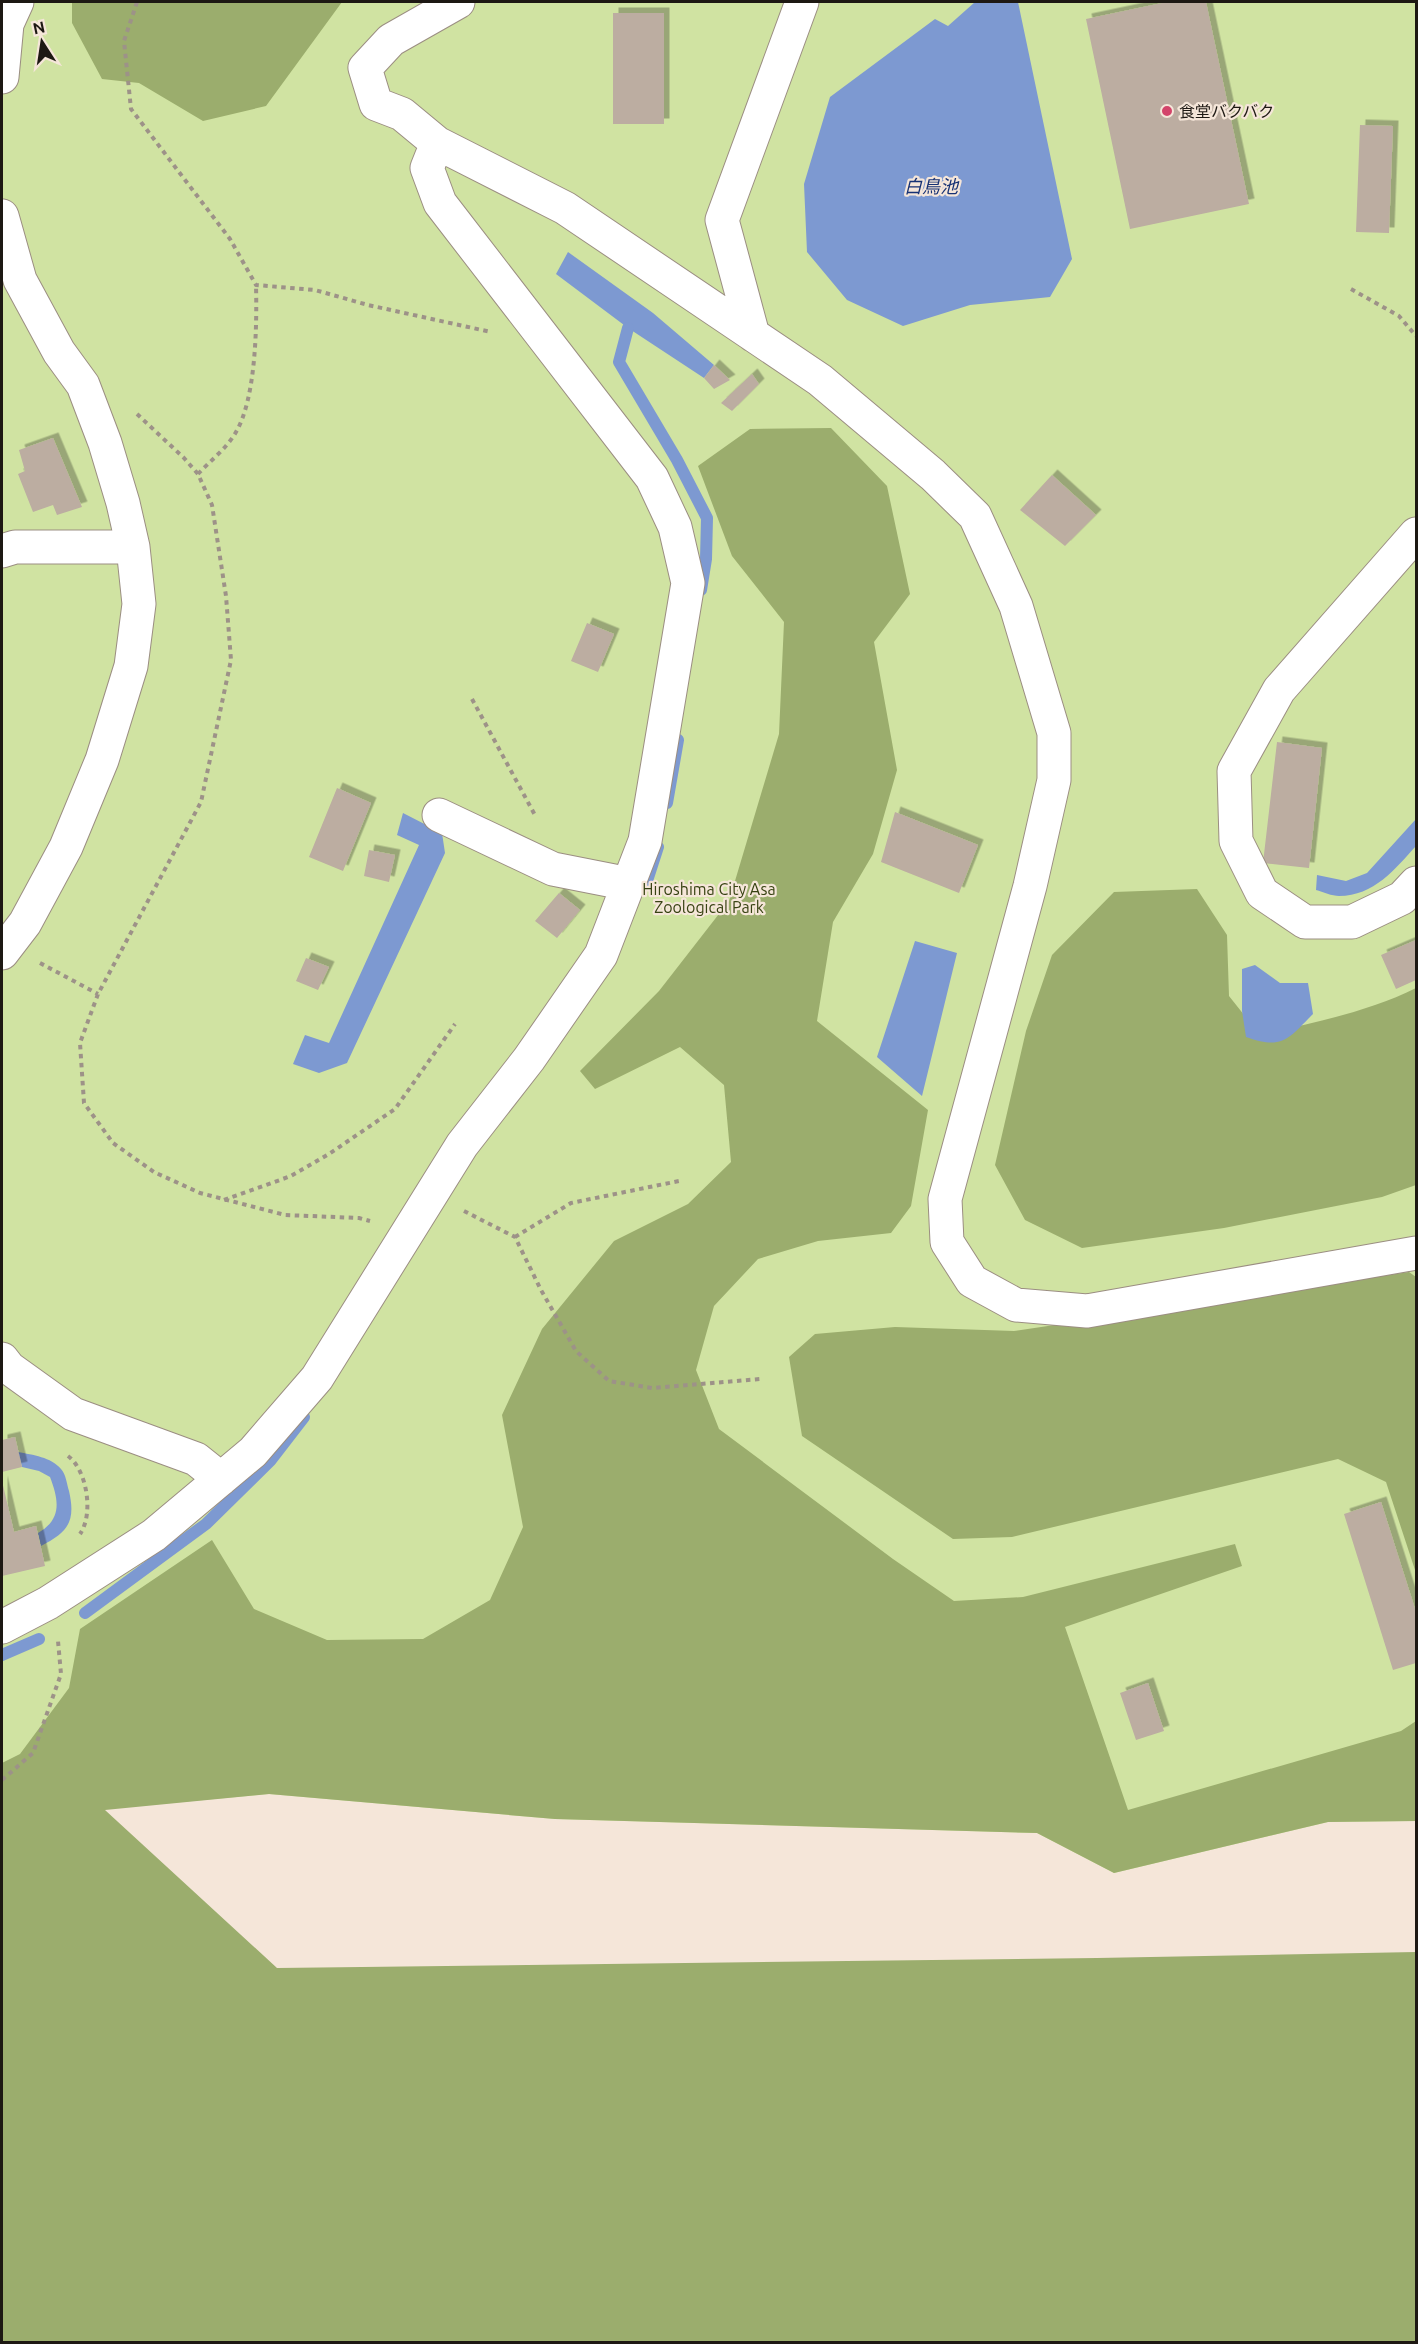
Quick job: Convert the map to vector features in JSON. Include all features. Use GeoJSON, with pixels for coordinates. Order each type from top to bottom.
{"type":"FeatureCollection","features":[{"type":"Feature","properties":{"kind":"street"},"geometry":{"type":"LineString","coordinates":[[458,2],[391,40],[365,68],[376,104],[402,114],[437,143],[565,208],[820,380],[933,474],[975,516],[1016,606],[1054,733],[1054,780],[1030,886],[945,1199],[947,1242],[972,1281],[1016,1305],[1088,1311],[1416,1253]]}},
{"type":"Feature","properties":{"kind":"street"},"geometry":{"type":"LineString","coordinates":[[753,335],[722,220],[802,2]]}},
{"type":"Feature","properties":{"kind":"street"},"geometry":{"type":"LineString","coordinates":[[2,77],[9,18]]}},
{"type":"Feature","properties":{"kind":"street"},"geometry":{"type":"LineString","coordinates":[[2,1627],[48,1603],[154,1535],[253,1452],[317,1378],[462,1145],[529,1059],[601,955],[645,841],[688,583],[675,526],[652,478],[440,202],[427,168],[437,143]]}},
{"type":"Feature","properties":{"kind":"street"},"geometry":{"type":"LineString","coordinates":[[2,216],[20,280],[59,352],[83,385],[105,442],[133,547],[140,604],[131,666],[102,760],[66,848],[25,923],[17,956]]}},
{"type":"Feature","properties":{"kind":"street"},"geometry":{"type":"LineString","coordinates":[[1416,534],[1279,690],[1234,771],[1236,841],[1262,893],[1305,922],[1352,922],[1402,898],[1416,883]]}},
{"type":"Feature","properties":{"kind":"street"},"geometry":{"type":"LineString","coordinates":[[2,551],[15,547],[133,547]]}},
{"type":"Feature","properties":{"kind":"street"},"geometry":{"type":"LineString","coordinates":[[440,815],[553,869],[628,884]]}},
{"type":"Feature","properties":{"kind":"street"},"geometry":{"type":"LineString","coordinates":[[2,1359],[9,1368],[73,1414],[196,1460],[221,1479]]}},
{"type":"Feature","properties":{"kind":"path"},"geometry":{"type":"LineString","coordinates":[[137,2],[124,41],[131,110],[230,239],[256,285],[257,314],[249,402],[235,433],[198,474]]}},
{"type":"Feature","properties":{"kind":"path"},"geometry":{"type":"LineString","coordinates":[[256,285],[315,290],[368,305],[499,334]]}},
{"type":"Feature","properties":{"kind":"path"},"geometry":{"type":"LineString","coordinates":[[1351,289],[1399,316],[1416,336]]}},
{"type":"Feature","properties":{"kind":"path"},"geometry":{"type":"LineString","coordinates":[[83,385],[136,414],[198,474],[212,505],[226,596],[231,660],[201,802],[98,994],[80,1043],[84,1103],[113,1143],[154,1172],[200,1193],[285,1215],[359,1218],[409,1230]]}},
{"type":"Feature","properties":{"kind":"path"},"geometry":{"type":"LineString","coordinates":[[472,699],[538,822]]}},
{"type":"Feature","properties":{"kind":"path"},"geometry":{"type":"LineString","coordinates":[[17,956],[98,994]]}},
{"type":"Feature","properties":{"kind":"path"},"geometry":{"type":"LineString","coordinates":[[223,1200],[291,1176],[329,1154],[395,1109],[455,1024]]}},
{"type":"Feature","properties":{"kind":"path"},"geometry":{"type":"LineString","coordinates":[[515,1237],[571,1203],[679,1181]]}},
{"type":"Feature","properties":{"kind":"path"},"geometry":{"type":"LineString","coordinates":[[431,1194],[515,1237],[541,1290],[576,1351],[609,1381],[652,1388],[760,1379]]}},
{"type":"Feature","properties":{"kind":"path"},"geometry":{"type":"LineString","coordinates":[[73,1414],[53,1443],[76,1462],[89,1498],[83,1529],[79,1536]]}},
{"type":"Feature","properties":{"kind":"path"},"geometry":{"type":"LineString","coordinates":[[2,1780],[33,1753],[61,1674],[59,1647],[48,1603]]}},
{"type":"Feature","properties":{"kind":"green space","name":"Hiroshima City Asa Zoological Park"},"geometry":{"type":"Polygon","coordinates":[[[2,2],[1416,2],[1416,1821],[1328,1822],[1114,1873],[1037,1833],[555,1819],[269,1794],[104,1809],[2,1879],[2,2]]]}},
{"type":"Feature","properties":{"kind":"green space"},"geometry":{"type":"Polygon","coordinates":[[[72,2],[342,2],[266,106],[203,121],[139,83],[102,79],[72,23],[72,2]]]}},
{"type":"Feature","properties":{"kind":"green space"},"geometry":{"type":"Polygon","coordinates":[[[831,428],[887,486],[910,594],[874,642],[897,770],[873,854],[833,922],[817,1021],[928,1110],[911,1206],[891,1233],[818,1241],[758,1259],[714,1306],[696,1370],[719,1429],[893,1559],[954,1601],[1023,1597],[1235,1544],[1242,1566],[1065,1627],[1128,1810],[1401,1731],[1416,1721],[1416,1821],[1328,1822],[1114,1873],[1037,1833],[555,1819],[269,1794],[105,1810],[277,1968],[1416,1952],[1416,2342],[2,2342],[2,1763],[20,1754],[69,1688],[80,1629],[212,1540],[254,1609],[327,1640],[423,1639],[490,1600],[523,1527],[502,1415],[542,1329],[614,1241],[688,1204],[731,1162],[724,1085],[680,1047],[595,1089],[580,1071],[659,991],[729,901],[779,734],[784,622],[732,556],[698,466],[750,429],[831,428]]]}},
{"type":"Feature","properties":{"kind":"green space"},"geometry":{"type":"Polygon","coordinates":[[[1197,889],[1227,935],[1229,996],[1260,1035],[1379,1004],[1416,988],[1416,1185],[1382,1197],[1224,1228],[1082,1248],[1025,1220],[995,1165],[1026,1031],[1052,955],[1114,892],[1197,889]]]}},
{"type":"Feature","properties":{"kind":"green space"},"geometry":{"type":"Polygon","coordinates":[[[1409,1272],[1416,1277],[1416,1573],[1386,1482],[1338,1459],[1012,1537],[953,1539],[802,1436],[789,1357],[815,1334],[895,1327],[1014,1331],[1409,1272]]]}},
{"type":"Feature","properties":{"kind":"water","name":"白鳥池"},"geometry":{"type":"Polygon","coordinates":[[[975,2],[1018,2],[1072,259],[1050,297],[970,305],[903,326],[847,300],[807,252],[804,184],[830,97],[935,19],[948,26],[975,2]]]}},
{"type":"Feature","properties":{"kind":"water"},"geometry":{"type":"Polygon","coordinates":[[[568,252],[653,313],[714,365],[704,378],[628,328],[556,274],[568,252]]]}},
{"type":"Feature","properties":{"kind":"water"},"geometry":{"type":"Polygon","coordinates":[[[403,813],[442,833],[445,853],[347,1063],[319,1073],[293,1064],[305,1035],[329,1043],[419,845],[397,835],[403,813]]]}},
{"type":"Feature","properties":{"kind":"water"},"geometry":{"type":"Polygon","coordinates":[[[1416,819],[1416,846],[1383,880],[1351,895],[1336,896],[1316,890],[1317,875],[1346,881],[1367,873],[1416,819]]]}},
{"type":"Feature","properties":{"kind":"water"},"geometry":{"type":"Polygon","coordinates":[[[915,941],[957,953],[922,1096],[877,1057],[915,941]]]}},
{"type":"Feature","properties":{"kind":"water"},"geometry":{"type":"Polygon","coordinates":[[[1255,965],[1280,983],[1308,983],[1313,1014],[1284,1040],[1269,1042],[1246,1037],[1242,1011],[1242,969],[1255,965]]]}},
{"type":"Feature","properties":{"kind":"water"},"geometry":{"type":"Polygon","coordinates":[[[18,1452],[41,1457],[57,1465],[64,1474],[69,1491],[71,1511],[68,1525],[58,1536],[41,1546],[38,1533],[46,1528],[55,1515],[55,1494],[50,1477],[39,1471],[22,1467],[18,1452]]]}},
{"type":"Feature","properties":{"kind":"building","name":"食堂バクバク"},"geometry":{"type":"Polygon","coordinates":[[[1167,2],[1206,2],[1249,204],[1130,229],[1086,19],[1167,2]]]}},
{"type":"Feature","properties":{"kind":"building"},"geometry":{"type":"Polygon","coordinates":[[[613,13],[664,13],[664,124],[613,124],[613,13]]]}},
{"type":"Feature","properties":{"kind":"building"},"geometry":{"type":"Polygon","coordinates":[[[1360,125],[1393,126],[1389,233],[1356,232],[1360,125]]]}},
{"type":"Feature","properties":{"kind":"building"},"geometry":{"type":"Polygon","coordinates":[[[714,365],[730,380],[714,389],[704,378],[714,365]]]}},
{"type":"Feature","properties":{"kind":"building"},"geometry":{"type":"Polygon","coordinates":[[[752,374],[759,384],[732,411],[721,403],[752,374]]]}},
{"type":"Feature","properties":{"kind":"building"},"geometry":{"type":"Polygon","coordinates":[[[53,438],[82,507],[57,515],[53,505],[33,512],[18,474],[25,471],[19,450],[53,438]]]}},
{"type":"Feature","properties":{"kind":"building"},"geometry":{"type":"Polygon","coordinates":[[[1052,475],[1096,515],[1065,546],[1020,510],[1052,475]]]}},
{"type":"Feature","properties":{"kind":"building"},"geometry":{"type":"Polygon","coordinates":[[[587,623],[614,634],[598,672],[571,661],[587,623]]]}},
{"type":"Feature","properties":{"kind":"building"},"geometry":{"type":"Polygon","coordinates":[[[1277,742],[1322,748],[1309,868],[1263,863],[1277,742]]]}},
{"type":"Feature","properties":{"kind":"building"},"geometry":{"type":"Polygon","coordinates":[[[337,788],[371,803],[343,871],[309,857],[337,788]]]}},
{"type":"Feature","properties":{"kind":"building"},"geometry":{"type":"Polygon","coordinates":[[[895,812],[978,845],[959,893],[881,862],[895,812]]]}},
{"type":"Feature","properties":{"kind":"building"},"geometry":{"type":"Polygon","coordinates":[[[369,850],[395,855],[389,882],[364,876],[369,850]]]}},
{"type":"Feature","properties":{"kind":"building"},"geometry":{"type":"Polygon","coordinates":[[[559,893],[580,910],[557,938],[535,921],[559,893]]]}},
{"type":"Feature","properties":{"kind":"building"},"geometry":{"type":"Polygon","coordinates":[[[1416,940],[1416,980],[1396,989],[1381,955],[1416,940]]]}},
{"type":"Feature","properties":{"kind":"building"},"geometry":{"type":"Polygon","coordinates":[[[306,958],[329,967],[318,990],[296,981],[306,958]]]}},
{"type":"Feature","properties":{"kind":"building"},"geometry":{"type":"Polygon","coordinates":[[[15,1437],[22,1467],[2,1472],[2,1440],[15,1437]]]}},
{"type":"Feature","properties":{"kind":"building"},"geometry":{"type":"Polygon","coordinates":[[[2,1481],[14,1532],[36,1526],[45,1566],[2,1576],[2,1481]]]}},
{"type":"Feature","properties":{"kind":"building"},"geometry":{"type":"Polygon","coordinates":[[[1381,1502],[1416,1612],[1416,1663],[1393,1670],[1344,1514],[1381,1502]]]}},
{"type":"Feature","properties":{"kind":"building"},"geometry":{"type":"Polygon","coordinates":[[[1148,1683],[1164,1731],[1136,1740],[1120,1693],[1148,1683]]]}},
{"type":"Feature","properties":{"kind":"waterway"},"geometry":{"type":"LineString","coordinates":[[628,328],[619,362],[677,460],[707,518],[706,559],[701,590]]}},
{"type":"Feature","properties":{"kind":"waterway"},"geometry":{"type":"LineString","coordinates":[[667,803],[678,740]]}},
{"type":"Feature","properties":{"kind":"waterway"},"geometry":{"type":"LineString","coordinates":[[646,884],[658,847]]}},
{"type":"Feature","properties":{"kind":"waterway"},"geometry":{"type":"LineString","coordinates":[[85,1613],[206,1524],[270,1461],[304,1417]]}},
{"type":"Feature","properties":{"kind":"waterway"},"geometry":{"type":"LineString","coordinates":[[2,1655],[39,1639]]}},
{"type":"Feature","properties":{"kind":"place","name":"食堂バクバク"},"geometry":{"type":"Point","coordinates":[1167,111]}}]}
